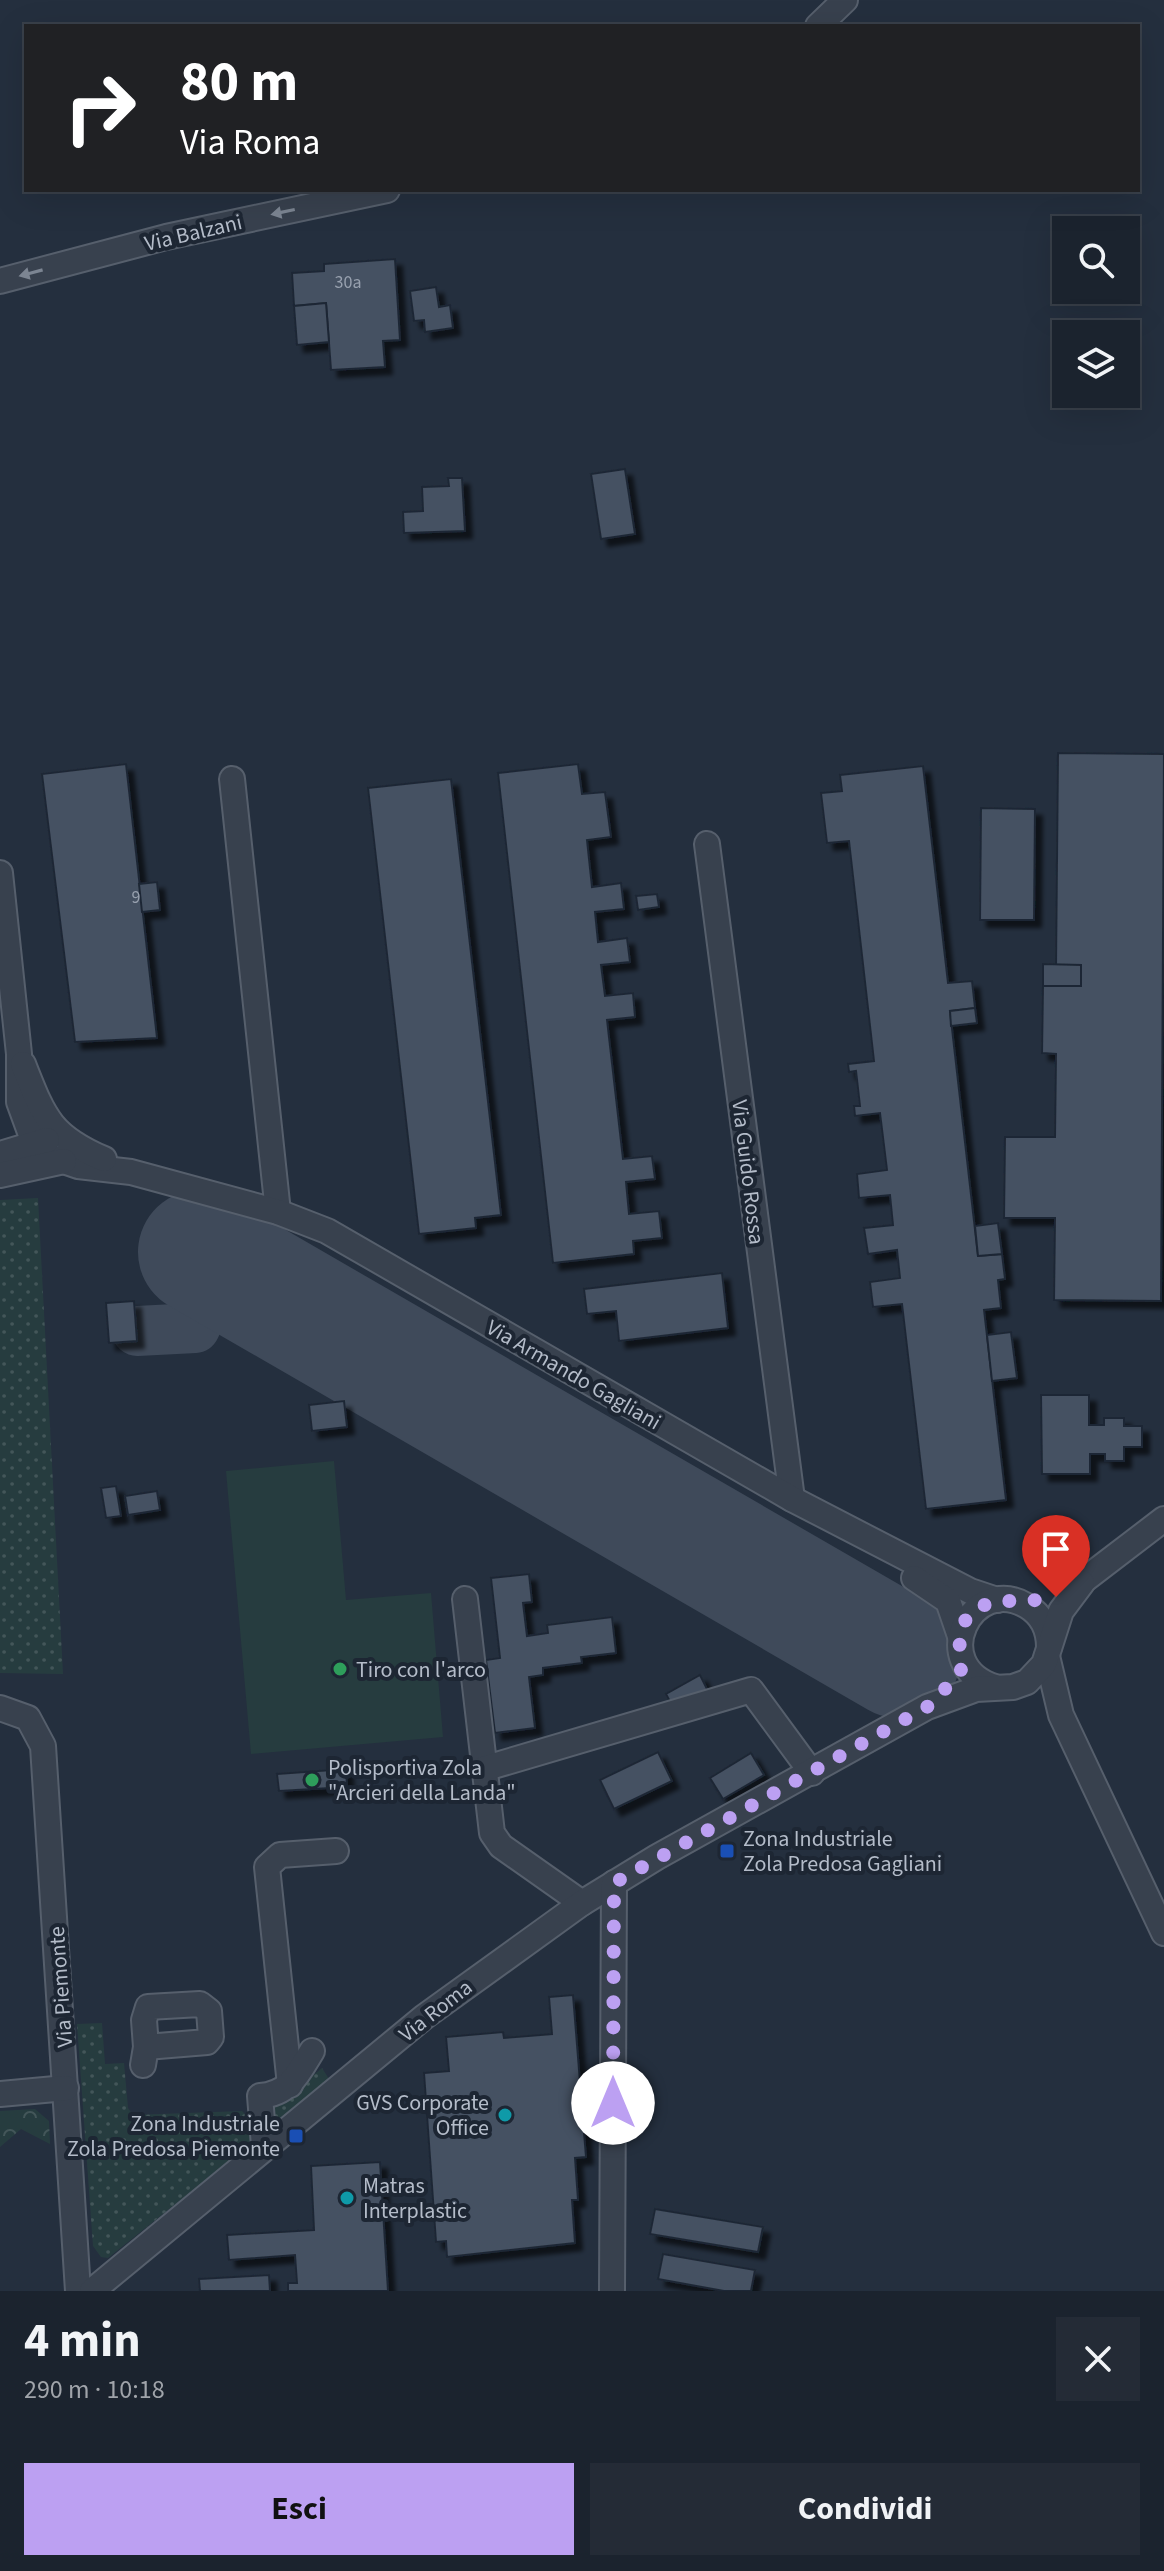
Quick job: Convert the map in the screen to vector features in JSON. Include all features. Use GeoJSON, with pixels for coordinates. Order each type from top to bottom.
{"type":"FeatureCollection","features":[{"type":"Feature","properties":{"kind":"street"},"geometry":{"type":"LineString","coordinates":[[820,24],[845,0]]}},
{"type":"Feature","properties":{"kind":"street","name":"Via Balzani"},"geometry":{"type":"LineString","coordinates":[[0,281],[166,237],[378,192]]}},
{"type":"Feature","properties":{"kind":"street"},"geometry":{"type":"LineString","coordinates":[[232,779],[278,1212]]}},
{"type":"Feature","properties":{"kind":"street","name":"Via Guido Rossa"},"geometry":{"type":"LineString","coordinates":[[707,844],[792,1499]]}},
{"type":"Feature","properties":{"kind":"street"},"geometry":{"type":"LineString","coordinates":[[0,873],[19,1054],[19,1102],[34,1143]]}},
{"type":"Feature","properties":{"kind":"street"},"geometry":{"type":"LineString","coordinates":[[0,1154],[60,1136],[38,1102],[19,1054]]}},
{"type":"Feature","properties":{"kind":"street","name":"Via Armando Gagliani"},"geometry":{"type":"LineString","coordinates":[[60,1136],[131,1172]]}},
{"type":"Feature","properties":{"kind":"street","name":"Via Armando Gagliani"},"geometry":{"type":"LineString","coordinates":[[34,1143],[49,1156],[64,1161],[131,1172],[278,1212],[327,1231],[792,1499],[869,1540],[908,1556],[970,1591],[997,1600]]}},
{"type":"Feature","properties":{"kind":"street","name":"Via Armando Gagliani"},"geometry":{"type":"LineString","coordinates":[[0,1175],[64,1161]]}},
{"type":"Feature","properties":{"kind":"street","name":"Via Roma"},"geometry":{"type":"LineString","coordinates":[[997,1600],[1022,1603],[1056,1597],[1082,1583],[1164,1519]]}},
{"type":"Feature","properties":{"kind":"street","name":"Via Armando Gagliani"},"geometry":{"type":"LineString","coordinates":[[869,1540],[898,1568],[948,1601],[960,1636]]}},
{"type":"Feature","properties":{"kind":"street","name":"Via Roma"},"geometry":{"type":"LineString","coordinates":[[92,2291],[264,2146],[477,1976],[582,1903],[927,1707],[950,1696],[1027,1682],[1036,1675],[1048,1652],[1061,1611],[1082,1583]]}},
{"type":"Feature","properties":{"kind":"street"},"geometry":{"type":"LineString","coordinates":[[465,1599],[492,1833],[501,1846],[582,1903]]}},
{"type":"Feature","properties":{"kind":"street"},"geometry":{"type":"LineString","coordinates":[[997,1600],[974,1610],[960,1636],[963,1662],[980,1681],[1045,1701],[1061,1715]]}},
{"type":"Feature","properties":{"kind":"street"},"geometry":{"type":"LineString","coordinates":[[1022,1603],[1041,1618],[1061,1715],[1164,1933]]}},
{"type":"Feature","properties":{"kind":"street","name":"Via Roma"},"geometry":{"type":"LineString","coordinates":[[927,1707],[953,1685],[963,1662]]}},
{"type":"Feature","properties":{"kind":"street"},"geometry":{"type":"LineString","coordinates":[[483,1769],[751,1690],[812,1773]]}},
{"type":"Feature","properties":{"kind":"street","name":"Via Piemonte"},"geometry":{"type":"LineString","coordinates":[[0,1708],[28,1718],[43,1746],[78,2291]]}},
{"type":"Feature","properties":{"kind":"street"},"geometry":{"type":"LineString","coordinates":[[290,2085],[267,1867],[280,1855],[336,1851]]}},
{"type":"Feature","properties":{"kind":"street"},"geometry":{"type":"LineString","coordinates":[[612,2291],[614,1883]]}},
{"type":"Feature","properties":{"kind":"street"},"geometry":{"type":"LineString","coordinates":[[264,2146],[260,2096],[271,2095],[290,2085],[312,2051]]}},
{"type":"Feature","properties":{"kind":"street"},"geometry":{"type":"LineString","coordinates":[[0,2094],[66,2088]]}},
{"type":"Feature","properties":{"kind":"green space"},"geometry":{"type":"Polygon","coordinates":[[[38,1198],[63,1674],[0,1673],[0,1200],[38,1198]]]}},
{"type":"Feature","properties":{"kind":"green space","name":"Tiro con l'arco"},"geometry":{"type":"Polygon","coordinates":[[[334,1461],[346,1600],[431,1593],[443,1737],[251,1754],[226,1471],[334,1461]]]}},
{"type":"Feature","properties":{"kind":"green space"},"geometry":{"type":"Polygon","coordinates":[[[102,2023],[105,2064],[124,2063],[128,2108],[133,2115],[242,2111],[252,2122],[253,2142],[108,2258],[101,2257],[93,2246],[77,2024],[102,2023]]]}},
{"type":"Feature","properties":{"kind":"green space"},"geometry":{"type":"Polygon","coordinates":[[[322,2068],[329,2079],[274,2123],[272,2109],[322,2068]]]}},
{"type":"Feature","properties":{"kind":"green space"},"geometry":{"type":"Polygon","coordinates":[[[35,2109],[49,2121],[50,2144],[21,2129],[0,2147],[0,2111],[35,2109]]]}},
{"type":"Feature","properties":{"kind":"building"},"geometry":{"type":"Polygon","coordinates":[[[395,259],[400,340],[383,341],[385,367],[331,370],[326,303],[294,306],[292,273],[324,271],[324,264],[395,259]]]}},
{"type":"Feature","properties":{"kind":"building"},"geometry":{"type":"Polygon","coordinates":[[[436,287],[439,307],[450,305],[453,328],[425,332],[424,320],[414,321],[410,291],[436,287]]]}},
{"type":"Feature","properties":{"kind":"building"},"geometry":{"type":"Polygon","coordinates":[[[326,303],[329,342],[297,345],[294,306],[326,303]]]}},
{"type":"Feature","properties":{"kind":"building"},"geometry":{"type":"Polygon","coordinates":[[[625,469],[635,534],[601,539],[591,474],[625,469]]]}},
{"type":"Feature","properties":{"kind":"building"},"geometry":{"type":"Polygon","coordinates":[[[448,478],[462,478],[465,531],[404,533],[403,512],[423,511],[422,487],[449,486],[448,478]]]}},
{"type":"Feature","properties":{"kind":"building"},"geometry":{"type":"Polygon","coordinates":[[[1058,753],[1164,754],[1161,1301],[1054,1300],[1055,1218],[1004,1218],[1005,1137],[1055,1137],[1056,1054],[1042,1053],[1043,986],[1081,986],[1081,965],[1056,965],[1058,753]]]}},
{"type":"Feature","properties":{"kind":"building"},"geometry":{"type":"Polygon","coordinates":[[[126,764],[157,1038],[75,1042],[42,774],[126,764]]]}},
{"type":"Feature","properties":{"kind":"building"},"geometry":{"type":"Polygon","coordinates":[[[578,764],[582,794],[605,792],[611,837],[587,840],[592,887],[621,883],[624,909],[595,912],[598,942],[627,938],[630,962],[601,965],[605,996],[633,993],[635,1017],[607,1020],[623,1159],[652,1156],[655,1179],[626,1182],[629,1214],[659,1211],[662,1238],[633,1241],[634,1254],[553,1263],[498,773],[578,764]]]}},
{"type":"Feature","properties":{"kind":"building"},"geometry":{"type":"Polygon","coordinates":[[[923,766],[948,983],[972,981],[975,1008],[950,1011],[978,1256],[1002,1254],[1005,1279],[998,1280],[1001,1308],[984,1310],[1006,1500],[926,1509],[902,1304],[873,1307],[870,1282],[900,1278],[897,1250],[868,1254],[864,1228],[893,1225],[890,1195],[859,1198],[857,1174],[887,1170],[880,1113],[855,1116],[854,1106],[860,1106],[856,1071],[849,1072],[848,1064],[874,1061],[849,841],[827,843],[821,793],[842,791],[840,775],[923,766]]]}},
{"type":"Feature","properties":{"kind":"building"},"geometry":{"type":"Polygon","coordinates":[[[451,779],[501,1215],[475,1218],[476,1228],[419,1234],[368,788],[451,779]]]}},
{"type":"Feature","properties":{"kind":"building"},"geometry":{"type":"Polygon","coordinates":[[[981,808],[1035,809],[1034,920],[980,920],[981,808]]]}},
{"type":"Feature","properties":{"kind":"building"},"geometry":{"type":"Polygon","coordinates":[[[157,882],[160,910],[142,912],[139,884],[157,882]]]}},
{"type":"Feature","properties":{"kind":"building"},"geometry":{"type":"Polygon","coordinates":[[[657,894],[659,907],[638,910],[636,896],[657,894]]]}},
{"type":"Feature","properties":{"kind":"building"},"geometry":{"type":"Polygon","coordinates":[[[1043,964],[1081,965],[1081,986],[1043,986],[1043,964]]]}},
{"type":"Feature","properties":{"kind":"building"},"geometry":{"type":"Polygon","coordinates":[[[975,1008],[977,1023],[951,1026],[950,1011],[975,1008]]]}},
{"type":"Feature","properties":{"kind":"building"},"geometry":{"type":"Polygon","coordinates":[[[998,1223],[1002,1254],[978,1256],[975,1226],[998,1223]]]}},
{"type":"Feature","properties":{"kind":"building"},"geometry":{"type":"Polygon","coordinates":[[[722,1273],[728,1328],[619,1341],[616,1311],[587,1314],[584,1289],[722,1273]]]}},
{"type":"Feature","properties":{"kind":"building"},"geometry":{"type":"Polygon","coordinates":[[[134,1301],[137,1341],[109,1343],[106,1303],[134,1301]]]}},
{"type":"Feature","properties":{"kind":"building"},"geometry":{"type":"Polygon","coordinates":[[[1011,1332],[1017,1378],[992,1381],[987,1335],[1011,1332]]]}},
{"type":"Feature","properties":{"kind":"building"},"geometry":{"type":"Polygon","coordinates":[[[1041,1395],[1089,1395],[1089,1425],[1104,1425],[1104,1418],[1124,1418],[1124,1426],[1142,1426],[1142,1447],[1124,1447],[1124,1461],[1105,1461],[1105,1454],[1090,1454],[1090,1474],[1042,1474],[1041,1395]]]}},
{"type":"Feature","properties":{"kind":"building"},"geometry":{"type":"Polygon","coordinates":[[[344,1401],[347,1427],[312,1431],[309,1405],[344,1401]]]}},
{"type":"Feature","properties":{"kind":"building"},"geometry":{"type":"Polygon","coordinates":[[[116,1486],[121,1516],[106,1518],[101,1488],[116,1486]]]}},
{"type":"Feature","properties":{"kind":"building"},"geometry":{"type":"Polygon","coordinates":[[[157,1491],[160,1510],[128,1515],[125,1496],[157,1491]]]}},
{"type":"Feature","properties":{"kind":"building"},"geometry":{"type":"Polygon","coordinates":[[[529,1574],[532,1602],[523,1603],[527,1636],[548,1633],[547,1625],[612,1617],[616,1653],[581,1657],[582,1663],[543,1668],[543,1675],[529,1677],[535,1728],[495,1733],[486,1660],[500,1658],[491,1578],[529,1574]]]}},
{"type":"Feature","properties":{"kind":"building"},"geometry":{"type":"Polygon","coordinates":[[[700,1675],[708,1691],[674,1709],[666,1694],[700,1675]]]}},
{"type":"Feature","properties":{"kind":"building"},"geometry":{"type":"Polygon","coordinates":[[[658,1752],[672,1781],[614,1809],[600,1780],[658,1752]]]}},
{"type":"Feature","properties":{"kind":"building"},"geometry":{"type":"Polygon","coordinates":[[[751,1753],[764,1775],[723,1799],[710,1778],[751,1753]]]}},
{"type":"Feature","properties":{"kind":"building","name":"Polisportiva Zola \"Arcieri della Landa\""},"geometry":{"type":"Polygon","coordinates":[[[346,1769],[347,1787],[279,1791],[277,1774],[346,1769]]]}},
{"type":"Feature","properties":{"kind":"building","name":"GVS Corporate Office"},"geometry":{"type":"Polygon","coordinates":[[[573,1995],[586,2157],[575,2158],[578,2200],[572,2200],[575,2243],[447,2257],[446,2241],[436,2242],[424,2073],[449,2071],[446,2037],[503,2032],[504,2038],[552,2034],[549,1997],[573,1995]]]}},
{"type":"Feature","properties":{"kind":"building","name":"Matras Interplastic"},"geometry":{"type":"Polygon","coordinates":[[[380,2162],[388,2291],[288,2291],[288,2283],[297,2283],[295,2255],[229,2260],[227,2235],[314,2230],[311,2166],[380,2162]]]}},
{"type":"Feature","properties":{"kind":"building"},"geometry":{"type":"Polygon","coordinates":[[[655,2209],[763,2227],[758,2252],[650,2234],[655,2209]]]}},
{"type":"Feature","properties":{"kind":"building"},"geometry":{"type":"Polygon","coordinates":[[[663,2254],[755,2270],[751,2291],[724,2291],[658,2279],[663,2254]]]}},
{"type":"Feature","properties":{"kind":"building"},"geometry":{"type":"Polygon","coordinates":[[[269,2275],[270,2291],[200,2291],[199,2279],[269,2275]]]}},
{"type":"Feature","properties":{"kind":"taxiway"},"geometry":{"type":"LineString","coordinates":[[137,1331],[195,1328],[224,1266]]}},
{"type":"Feature","properties":{"kind":"runway"},"geometry":{"type":"LineString","coordinates":[[200,1252],[899,1656]]}},
{"type":"Feature","properties":{"kind":"place","name":"Tiro con l'arco"},"geometry":{"type":"Point","coordinates":[340,1669]}},
{"type":"Feature","properties":{"kind":"place","name":"Polisportiva Zola \"Arcieri della Landa\""},"geometry":{"type":"Point","coordinates":[312,1780]}},
{"type":"Feature","properties":{"kind":"place","name":"Zona Industriale Zola Predosa Gagliani"},"geometry":{"type":"Point","coordinates":[727,1851]}},
{"type":"Feature","properties":{"kind":"place","name":"GVS Corporate Office"},"geometry":{"type":"Point","coordinates":[505,2115]}},
{"type":"Feature","properties":{"kind":"place","name":"Zona Industriale Zola Predosa Piemonte"},"geometry":{"type":"Point","coordinates":[296,2136]}},
{"type":"Feature","properties":{"kind":"place","name":"Matras Interplastic"},"geometry":{"type":"Point","coordinates":[347,2198]}},
{"type":"Feature","properties":{"kind":"route"},"geometry":{"type":"LineString","coordinates":[[613,2103],[614,1883],[927,1707],[953,1685],[960,1674],[963,1662],[960,1636],[974,1610],[997,1600],[1022,1603],[1056,1597]]}}]}
